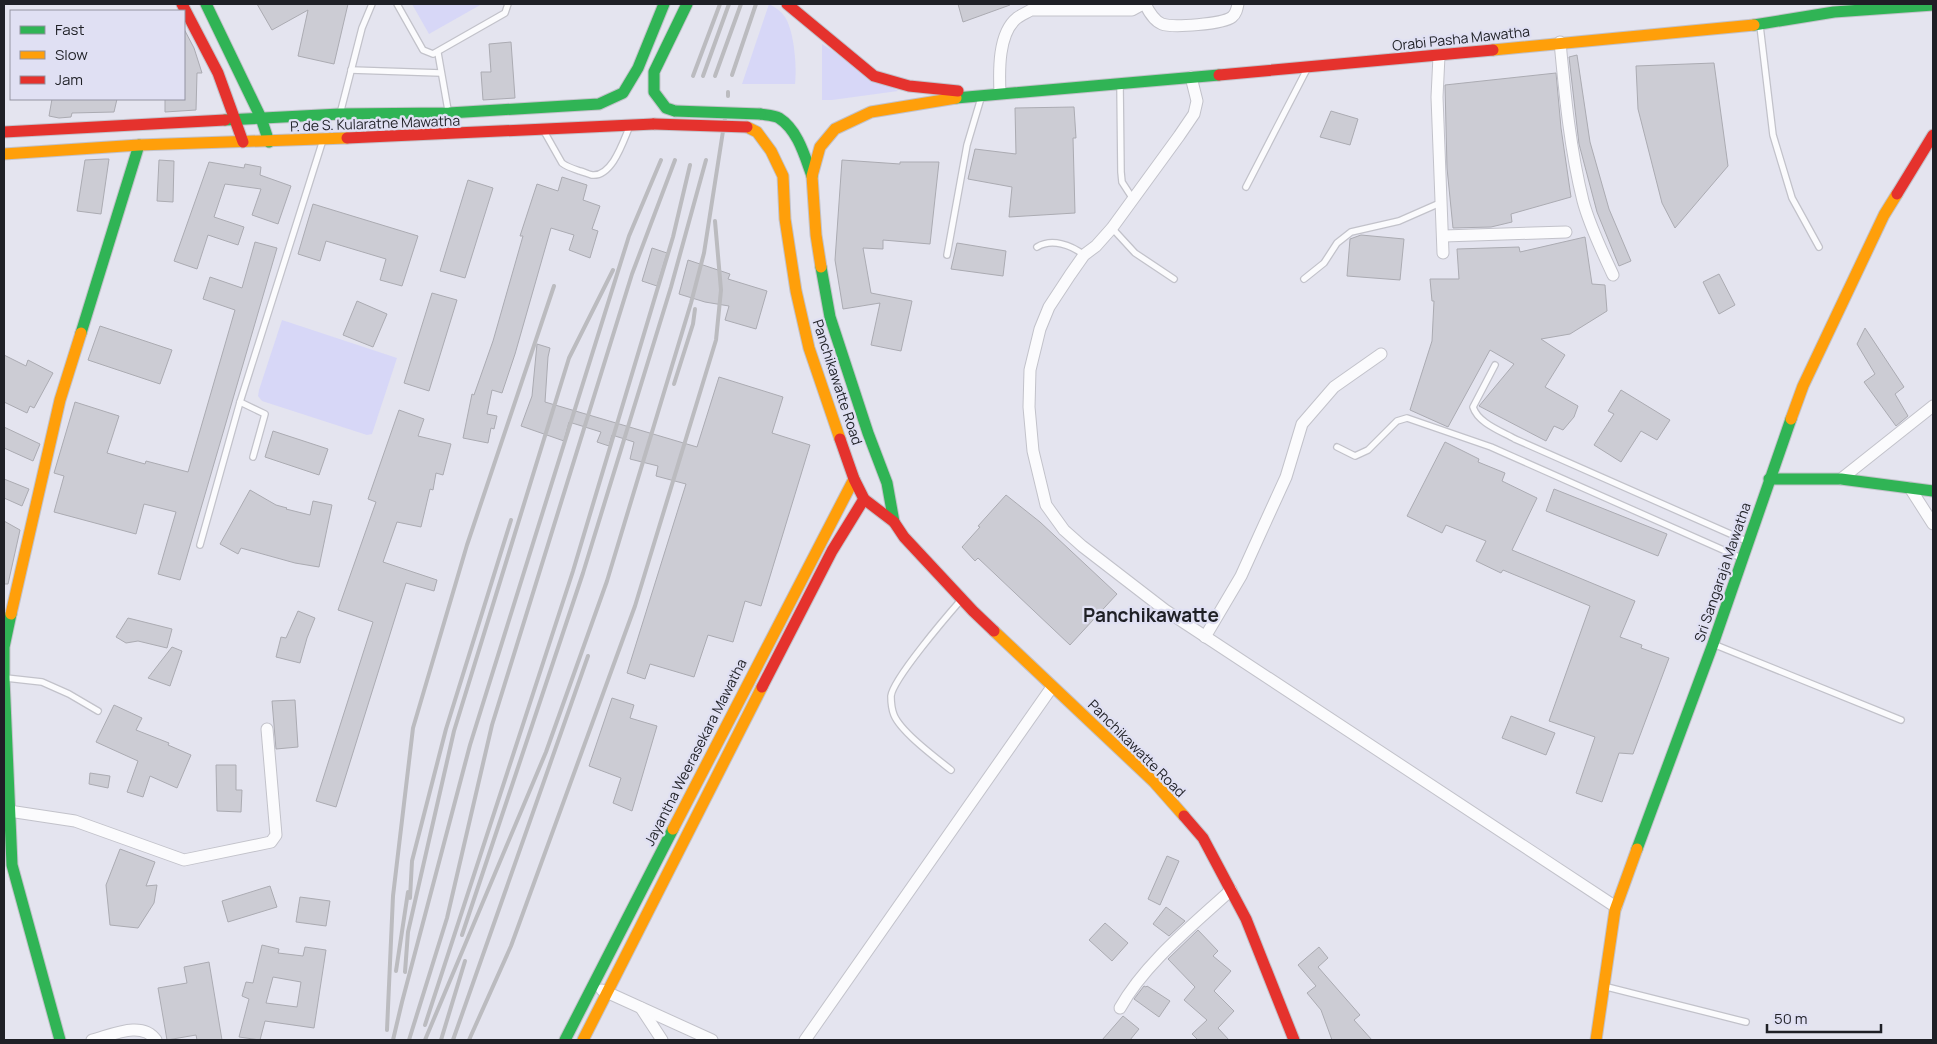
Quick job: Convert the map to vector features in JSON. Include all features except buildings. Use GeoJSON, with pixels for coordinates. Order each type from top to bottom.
{"type":"FeatureCollection","features":[{"type":"Feature","properties":{"kind":"main road"},"geometry":{"type":"LineString","coordinates":[[182,4],[218,73],[243,142]]}},
{"type":"Feature","properties":{"kind":"main road"},"geometry":{"type":"LineString","coordinates":[[206,4],[261,118],[269,142]]}},
{"type":"Feature","properties":{"kind":"main road"},"geometry":{"type":"LineString","coordinates":[[664,4],[638,68],[654,72],[687,4]]}},
{"type":"Feature","properties":{"kind":"main road"},"geometry":{"type":"LineString","coordinates":[[787,4],[874,76],[908,86],[991,94]]}},
{"type":"Feature","properties":{"kind":"main road","name":"Orabi Pasha Mawatha"},"geometry":{"type":"LineString","coordinates":[[991,94],[1439,56],[1560,42],[1760,24],[1834,12],[1933,5]]}},
{"type":"Feature","properties":{"kind":"main road","name":"P. de S. Kularatne Mawatha"},"geometry":{"type":"LineString","coordinates":[[4,132],[340,114],[449,113],[599,104],[623,93],[638,68]]}},
{"type":"Feature","properties":{"kind":"main road","name":"Panchikawatte Road"},"geometry":{"type":"LineString","coordinates":[[654,72],[654,92],[666,108],[675,111],[760,114],[778,117],[788,127],[803,151],[812,176],[816,235],[830,317],[868,433],[887,483],[894,522]]}},
{"type":"Feature","properties":{"kind":"main road","name":"Panchikawatte Road"},"geometry":{"type":"LineString","coordinates":[[812,176],[820,146],[835,129],[871,112],[991,94]]}},
{"type":"Feature","properties":{"kind":"main road","name":"P. de S. Kularatne Mawatha"},"geometry":{"type":"LineString","coordinates":[[4,154],[140,145],[323,140],[543,131],[654,124],[747,127]]}},
{"type":"Feature","properties":{"kind":"main road","name":"Panchikawatte Road"},"geometry":{"type":"LineString","coordinates":[[747,127],[757,132],[771,152],[783,176],[785,220],[796,291],[809,348],[854,479],[864,498],[894,522],[904,537],[962,599],[1052,687],[1154,782],[1203,838],[1246,919],[1294,1040]]}},
{"type":"Feature","properties":{"kind":"main road","name":"Sri Sangaraja Mawatha"},"geometry":{"type":"LineString","coordinates":[[1596,1040],[1616,907],[1713,644],[1803,386],[1880,224],[1933,135]]}},
{"type":"Feature","properties":{"kind":"main road"},"geometry":{"type":"LineString","coordinates":[[60,1040],[12,865],[4,647],[60,400],[140,145]]}},
{"type":"Feature","properties":{"kind":"main road"},"geometry":{"type":"LineString","coordinates":[[1769,479],[1841,478],[1933,491]]}},
{"type":"Feature","properties":{"kind":"main road","name":"Jayantha Weerasekara Mawatha"},"geometry":{"type":"LineString","coordinates":[[565,1040],[854,479]]}},
{"type":"Feature","properties":{"kind":"main road"},"geometry":{"type":"LineString","coordinates":[[583,1040],[828,560],[864,498]]}},
{"type":"Feature","properties":{"kind":"street"},"geometry":{"type":"LineString","coordinates":[[991,94],[1006,32],[1016,18],[1031,10],[1132,10],[1144,4],[1161,24],[1172,26],[1230,19],[1237,11],[1238,4]]}},
{"type":"Feature","properties":{"kind":"street"},"geometry":{"type":"LineString","coordinates":[[1560,42],[1568,120],[1583,200],[1592,229],[1613,275]]}},
{"type":"Feature","properties":{"kind":"street"},"geometry":{"type":"LineString","coordinates":[[1439,56],[1437,97],[1440,203],[1444,236],[1443,253]]}},
{"type":"Feature","properties":{"kind":"street"},"geometry":{"type":"LineString","coordinates":[[1191,77],[1197,101],[1194,114],[1112,228],[1096,246],[1084,255],[1049,307],[1040,329],[1030,370],[1029,407],[1033,451],[1046,505],[1064,530],[1089,552],[1165,610],[1616,907]]}},
{"type":"Feature","properties":{"kind":"street"},"geometry":{"type":"LineString","coordinates":[[1444,236],[1566,232]]}},
{"type":"Feature","properties":{"kind":"street"},"geometry":{"type":"LineString","coordinates":[[1205,637],[1241,576],[1286,477],[1302,424],[1334,387],[1381,354]]}},
{"type":"Feature","properties":{"kind":"street"},"geometry":{"type":"LineString","coordinates":[[1841,478],[1933,406]]}},
{"type":"Feature","properties":{"kind":"street"},"geometry":{"type":"LineString","coordinates":[[1910,488],[1933,524]]}},
{"type":"Feature","properties":{"kind":"street"},"geometry":{"type":"LineString","coordinates":[[806,1040],[1052,687]]}},
{"type":"Feature","properties":{"kind":"street"},"geometry":{"type":"LineString","coordinates":[[10,811],[75,821],[184,860],[271,842],[276,835],[267,729]]}},
{"type":"Feature","properties":{"kind":"street"},"geometry":{"type":"LineString","coordinates":[[1120,1008],[1127,995],[1162,954],[1231,890]]}},
{"type":"Feature","properties":{"kind":"street"},"geometry":{"type":"LineString","coordinates":[[592,985],[712,1040]]}},
{"type":"Feature","properties":{"kind":"street"},"geometry":{"type":"LineString","coordinates":[[642,1008],[662,1040]]}},
{"type":"Feature","properties":{"kind":"street"},"geometry":{"type":"LineString","coordinates":[[92,1040],[136,1029],[145,1031],[156,1040]]}},
{"type":"Feature","properties":{"kind":"lane"},"geometry":{"type":"LineString","coordinates":[[340,114],[362,28],[372,4]]}},
{"type":"Feature","properties":{"kind":"lane"},"geometry":{"type":"LineString","coordinates":[[397,4],[423,50],[429,54],[438,53],[505,13],[508,4]]}},
{"type":"Feature","properties":{"kind":"lane"},"geometry":{"type":"LineString","coordinates":[[1760,24],[1773,135],[1792,198],[1819,247]]}},
{"type":"Feature","properties":{"kind":"lane"},"geometry":{"type":"LineString","coordinates":[[438,53],[449,113]]}},
{"type":"Feature","properties":{"kind":"lane"},"geometry":{"type":"LineString","coordinates":[[1246,188],[1308,67]]}},
{"type":"Feature","properties":{"kind":"lane"},"geometry":{"type":"LineString","coordinates":[[351,70],[441,73]]}},
{"type":"Feature","properties":{"kind":"lane"},"geometry":{"type":"LineString","coordinates":[[1120,83],[1120,172],[1122,182],[1133,199]]}},
{"type":"Feature","properties":{"kind":"lane"},"geometry":{"type":"LineString","coordinates":[[947,255],[967,145],[991,94]]}},
{"type":"Feature","properties":{"kind":"lane"},"geometry":{"type":"LineString","coordinates":[[543,131],[562,163],[593,175],[600,173],[613,162],[630,126]]}},
{"type":"Feature","properties":{"kind":"lane"},"geometry":{"type":"LineString","coordinates":[[200,545],[240,402],[323,140]]}},
{"type":"Feature","properties":{"kind":"lane"},"geometry":{"type":"LineString","coordinates":[[1304,279],[1324,263],[1336,243],[1351,232],[1399,221],[1440,203]]}},
{"type":"Feature","properties":{"kind":"lane"},"geometry":{"type":"LineString","coordinates":[[1112,228],[1135,253],[1174,279]]}},
{"type":"Feature","properties":{"kind":"lane"},"geometry":{"type":"LineString","coordinates":[[1037,247],[1043,243],[1072,246],[1084,255]]}},
{"type":"Feature","properties":{"kind":"lane"},"geometry":{"type":"LineString","coordinates":[[1496,365],[1473,407],[1475,414],[1484,422],[1515,439],[1749,541]]}},
{"type":"Feature","properties":{"kind":"lane"},"geometry":{"type":"LineString","coordinates":[[240,402],[265,414],[254,457]]}},
{"type":"Feature","properties":{"kind":"lane"},"geometry":{"type":"LineString","coordinates":[[1337,447],[1355,456],[1368,450],[1397,421],[1407,418],[1492,447],[1743,558]]}},
{"type":"Feature","properties":{"kind":"lane"},"geometry":{"type":"LineString","coordinates":[[951,770],[902,728],[894,715],[891,696],[902,674],[962,599]]}},
{"type":"Feature","properties":{"kind":"lane"},"geometry":{"type":"LineString","coordinates":[[1713,644],[1901,720]]}},
{"type":"Feature","properties":{"kind":"lane"},"geometry":{"type":"LineString","coordinates":[[4,678],[42,682],[69,694],[98,711]]}},
{"type":"Feature","properties":{"kind":"lane"},"geometry":{"type":"LineString","coordinates":[[1603,985],[1746,1022]]}},
{"type":"Feature","properties":{"kind":"shaded area"},"geometry":{"type":"Polygon","coordinates":[[[412,4],[482,4],[429,34],[412,4]]]}},
{"type":"Feature","properties":{"kind":"shaded area"},"geometry":{"type":"Polygon","coordinates":[[[769,4],[778,9],[783,15],[791,31],[796,68],[795,84],[742,84],[769,4]]]}},
{"type":"Feature","properties":{"kind":"shaded area"},"geometry":{"type":"Polygon","coordinates":[[[822,44],[898,91],[822,100],[822,44]]]}},
{"type":"Feature","properties":{"kind":"shaded area"},"geometry":{"type":"Polygon","coordinates":[[[282,320],[397,358],[372,434],[367,435],[262,401],[258,396],[282,320]]]}},
{"type":"Feature","properties":{"kind":"railway"},"geometry":{"type":"LineString","coordinates":[[693,76],[720,4]]}},
{"type":"Feature","properties":{"kind":"railway"},"geometry":{"type":"LineString","coordinates":[[703,76],[729,4]]}},
{"type":"Feature","properties":{"kind":"railway"},"geometry":{"type":"LineString","coordinates":[[715,76],[741,4]]}},
{"type":"Feature","properties":{"kind":"railway"},"geometry":{"type":"LineString","coordinates":[[732,75],[756,4]]}},
{"type":"Feature","properties":{"kind":"railway"},"geometry":{"type":"LineString","coordinates":[[425,1040],[546,752],[607,581],[691,303],[704,253],[726,112]]}},
{"type":"Feature","properties":{"kind":"railway"},"geometry":{"type":"LineString","coordinates":[[393,1040],[470,745],[629,236],[661,160]]}},
{"type":"Feature","properties":{"kind":"railway"},"geometry":{"type":"LineString","coordinates":[[409,1040],[447,918],[492,725],[632,274],[675,160]]}},
{"type":"Feature","properties":{"kind":"railway"},"geometry":{"type":"LineString","coordinates":[[462,935],[583,573],[671,287],[706,160]]}},
{"type":"Feature","properties":{"kind":"railway"},"geometry":{"type":"LineString","coordinates":[[425,1025],[573,571],[673,237],[690,165]]}},
{"type":"Feature","properties":{"kind":"railway"},"geometry":{"type":"LineString","coordinates":[[469,1040],[511,946],[635,606],[716,340],[721,290],[715,221]]}},
{"type":"Feature","properties":{"kind":"railway"},"geometry":{"type":"LineString","coordinates":[[405,972],[408,932],[454,731],[569,358],[613,270]]}},
{"type":"Feature","properties":{"kind":"railway"},"geometry":{"type":"LineString","coordinates":[[387,1030],[393,896],[413,728],[467,545],[554,286]]}},
{"type":"Feature","properties":{"kind":"railway"},"geometry":{"type":"LineString","coordinates":[[674,384],[693,324],[695,309]]}},
{"type":"Feature","properties":{"kind":"railway"},"geometry":{"type":"LineString","coordinates":[[410,898],[412,861],[446,729],[511,520]]}},
{"type":"Feature","properties":{"kind":"railway"},"geometry":{"type":"LineString","coordinates":[[453,1040],[588,656]]}},
{"type":"Feature","properties":{"kind":"railway"},"geometry":{"type":"LineString","coordinates":[[396,971],[408,892]]}},
{"type":"Feature","properties":{"kind":"railway"},"geometry":{"type":"LineString","coordinates":[[441,1040],[465,961]]}},
{"type":"Feature","properties":{"kind":"traffic: fast"},"geometry":{"type":"LineString","coordinates":[[206,4],[261,118],[269,142]]}},
{"type":"Feature","properties":{"kind":"traffic: fast"},"geometry":{"type":"LineString","coordinates":[[225,120],[340,114],[449,113],[599,104],[623,93],[638,68],[664,4]]}},
{"type":"Feature","properties":{"kind":"traffic: fast"},"geometry":{"type":"LineString","coordinates":[[675,111],[666,108],[654,92],[654,72],[687,4]]}},
{"type":"Feature","properties":{"kind":"traffic: fast"},"geometry":{"type":"LineString","coordinates":[[1754,25],[1834,12],[1933,5]]}},
{"type":"Feature","properties":{"kind":"traffic: fast"},"geometry":{"type":"LineString","coordinates":[[956,98],[1219,75]]}},
{"type":"Feature","properties":{"kind":"traffic: fast"},"geometry":{"type":"LineString","coordinates":[[675,111],[760,114]]}},
{"type":"Feature","properties":{"kind":"traffic: fast"},"geometry":{"type":"LineString","coordinates":[[760,114],[779,118],[786,123],[800,144],[812,176]]}},
{"type":"Feature","properties":{"kind":"traffic: fast"},"geometry":{"type":"LineString","coordinates":[[81,333],[139,145]]}},
{"type":"Feature","properties":{"kind":"traffic: fast"},"geometry":{"type":"LineString","coordinates":[[821,267],[830,317],[868,433],[887,483],[894,522]]}},
{"type":"Feature","properties":{"kind":"traffic: fast"},"geometry":{"type":"LineString","coordinates":[[1637,849],[1713,644],[1791,419]]}},
{"type":"Feature","properties":{"kind":"traffic: fast"},"geometry":{"type":"LineString","coordinates":[[1769,479],[1841,479],[1933,491]]}},
{"type":"Feature","properties":{"kind":"traffic: fast"},"geometry":{"type":"LineString","coordinates":[[11,614],[4,647],[4,678],[12,865],[60,1040]]}},
{"type":"Feature","properties":{"kind":"traffic: fast"},"geometry":{"type":"LineString","coordinates":[[565,1040],[673,829]]}},
{"type":"Feature","properties":{"kind":"traffic: slow"},"geometry":{"type":"LineString","coordinates":[[1493,50],[1754,25]]}},
{"type":"Feature","properties":{"kind":"traffic: slow"},"geometry":{"type":"LineString","coordinates":[[821,267],[816,235],[812,176],[820,147],[835,129],[871,112],[956,98]]}},
{"type":"Feature","properties":{"kind":"traffic: slow"},"geometry":{"type":"LineString","coordinates":[[747,127],[757,132],[771,151],[783,176],[785,219],[796,291],[809,348],[840,439]]}},
{"type":"Feature","properties":{"kind":"traffic: slow"},"geometry":{"type":"LineString","coordinates":[[4,154],[139,145],[347,138]]}},
{"type":"Feature","properties":{"kind":"traffic: slow"},"geometry":{"type":"LineString","coordinates":[[1791,419],[1803,386],[1884,215],[1897,194]]}},
{"type":"Feature","properties":{"kind":"traffic: slow"},"geometry":{"type":"LineString","coordinates":[[11,614],[60,400],[81,333]]}},
{"type":"Feature","properties":{"kind":"traffic: slow"},"geometry":{"type":"LineString","coordinates":[[673,829],[854,479]]}},
{"type":"Feature","properties":{"kind":"traffic: slow"},"geometry":{"type":"LineString","coordinates":[[994,631],[1154,782],[1184,816]]}},
{"type":"Feature","properties":{"kind":"traffic: slow"},"geometry":{"type":"LineString","coordinates":[[583,1040],[762,687]]}},
{"type":"Feature","properties":{"kind":"traffic: slow"},"geometry":{"type":"LineString","coordinates":[[1596,1040],[1615,910],[1637,849]]}},
{"type":"Feature","properties":{"kind":"traffic: jam"},"geometry":{"type":"LineString","coordinates":[[182,4],[218,73],[243,142]]}},
{"type":"Feature","properties":{"kind":"traffic: jam"},"geometry":{"type":"LineString","coordinates":[[787,4],[874,76],[909,86],[958,91]]}},
{"type":"Feature","properties":{"kind":"traffic: jam"},"geometry":{"type":"LineString","coordinates":[[1219,75],[1493,50]]}},
{"type":"Feature","properties":{"kind":"traffic: jam"},"geometry":{"type":"LineString","coordinates":[[4,132],[225,120]]}},
{"type":"Feature","properties":{"kind":"traffic: jam"},"geometry":{"type":"LineString","coordinates":[[347,138],[654,124]]}},
{"type":"Feature","properties":{"kind":"traffic: jam"},"geometry":{"type":"LineString","coordinates":[[654,124],[747,127]]}},
{"type":"Feature","properties":{"kind":"traffic: jam"},"geometry":{"type":"LineString","coordinates":[[1897,194],[1933,135]]}},
{"type":"Feature","properties":{"kind":"traffic: jam"},"geometry":{"type":"LineString","coordinates":[[840,439],[854,479],[864,499],[894,522],[904,537],[994,631]]}},
{"type":"Feature","properties":{"kind":"traffic: jam"},"geometry":{"type":"LineString","coordinates":[[762,687],[832,551],[864,499]]}},
{"type":"Feature","properties":{"kind":"traffic: jam"},"geometry":{"type":"LineString","coordinates":[[1184,816],[1203,838],[1246,919],[1294,1040]]}},
{"type":"Feature","properties":{"kind":"district","name":"Panchikawatte"},"geometry":{"type":"Point","coordinates":[1151,615]}}]}
